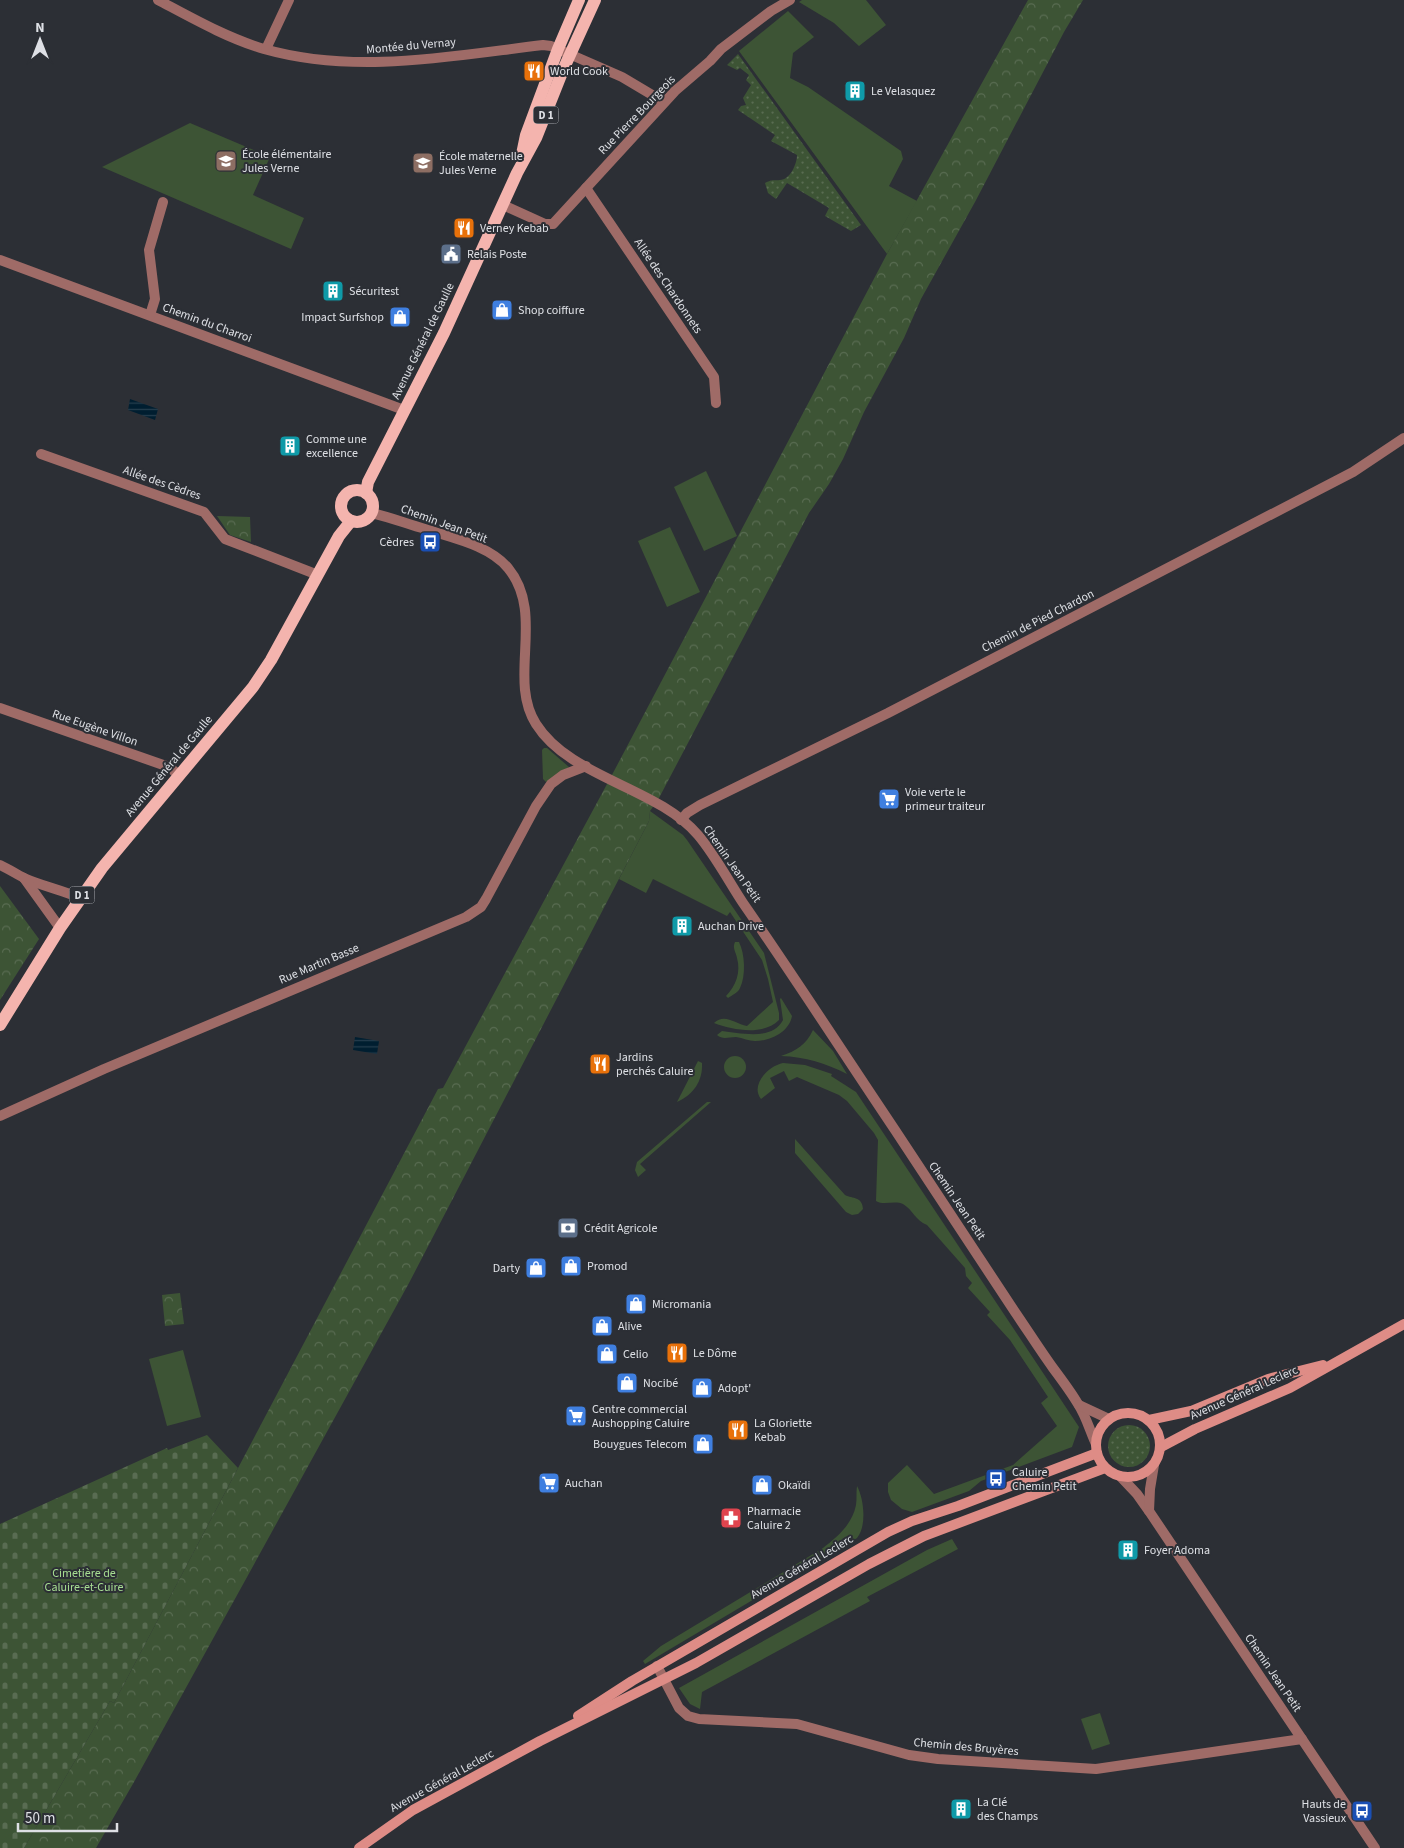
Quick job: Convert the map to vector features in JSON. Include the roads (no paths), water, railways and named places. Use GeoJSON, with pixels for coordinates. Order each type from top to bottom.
{"type":"FeatureCollection","features":[{"type":"Feature","properties":{"kind":"main road","name":"Avenue Général de Gaulle"},"geometry":{"type":"LineString","coordinates":[[366,493],[368,482],[444,333],[517,173],[526,135],[564,51],[580,0]]}},
{"type":"Feature","properties":{"kind":"main road","name":"Avenue Général de Gaulle"},"geometry":{"type":"LineString","coordinates":[[564,51],[595,0]]}},
{"type":"Feature","properties":{"kind":"main road"},"geometry":{"type":"LineString","coordinates":[[356,490],[366,493],[372,500],[371,513],[362,521],[351,521],[342,509],[343,498],[351,491],[356,490]]}},
{"type":"Feature","properties":{"kind":"main road","name":"Avenue Général de Gaulle"},"geometry":{"type":"LineString","coordinates":[[0,1025],[60,928],[102,868],[253,687],[271,660],[339,536],[351,521]]}},
{"type":"Feature","properties":{"kind":"main road","name":"Avenue Général Leclerc"},"geometry":{"type":"LineString","coordinates":[[1161,1447],[1195,1429],[1276,1395],[1404,1324]]}},
{"type":"Feature","properties":{"kind":"main road","name":"Avenue Général Leclerc"},"geometry":{"type":"LineString","coordinates":[[1149,1420],[1191,1411],[1268,1379],[1336,1362]]}},
{"type":"Feature","properties":{"kind":"main road"},"geometry":{"type":"LineString","coordinates":[[1127,1412],[1135,1413],[1149,1420],[1156,1427],[1160,1437],[1159,1457],[1154,1465],[1146,1472],[1137,1476],[1120,1476],[1106,1468],[1096,1449],[1098,1435],[1102,1426],[1109,1419],[1127,1412]]}},
{"type":"Feature","properties":{"kind":"main road","name":"Avenue Général Leclerc"},"geometry":{"type":"LineString","coordinates":[[540,1741],[657,1666],[888,1532],[1096,1449]]}},
{"type":"Feature","properties":{"kind":"main road","name":"Avenue Général Leclerc"},"geometry":{"type":"LineString","coordinates":[[359,1848],[413,1810],[540,1741],[696,1662],[869,1564],[924,1536],[1106,1468]]}},
{"type":"Feature","properties":{"kind":"street","name":"Montée du Vernay"},"geometry":{"type":"LineString","coordinates":[[158,0],[240,41],[266,49],[311,58],[363,63],[388,63],[543,45],[564,51],[622,76],[664,102]]}},
{"type":"Feature","properties":{"kind":"street"},"geometry":{"type":"LineString","coordinates":[[266,49],[289,0]]}},
{"type":"Feature","properties":{"kind":"street","name":"Rue Pierre Bourgeois"},"geometry":{"type":"LineString","coordinates":[[503,205],[549,225],[557,221],[664,102],[721,49],[770,11],[790,0]]}},
{"type":"Feature","properties":{"kind":"street","name":"Allée des Chardonnets"},"geometry":{"type":"LineString","coordinates":[[586,188],[714,377],[716,403]]}},
{"type":"Feature","properties":{"kind":"street"},"geometry":{"type":"LineString","coordinates":[[150,315],[155,299],[149,250],[163,202]]}},
{"type":"Feature","properties":{"kind":"street","name":"Chemin du Charroi"},"geometry":{"type":"LineString","coordinates":[[0,260],[404,410]]}},
{"type":"Feature","properties":{"kind":"street","name":"Chemin de Pied Chardon"},"geometry":{"type":"LineString","coordinates":[[681,820],[687,813],[700,805],[896,708],[1353,472],[1404,438]]}},
{"type":"Feature","properties":{"kind":"street","name":"Allée des Cèdres"},"geometry":{"type":"LineString","coordinates":[[41,454],[204,512],[225,539],[318,575]]}},
{"type":"Feature","properties":{"kind":"street","name":"Chemin Jean Petit"},"geometry":{"type":"LineString","coordinates":[[371,513],[387,516],[473,545],[495,556],[508,567],[518,583],[523,597],[525,609],[525,690],[536,724],[553,744],[586,766],[661,806],[681,820],[698,836],[1079,1405],[1096,1449]]}},
{"type":"Feature","properties":{"kind":"street","name":"Rue Eugène Villon"},"geometry":{"type":"LineString","coordinates":[[0,708],[169,767],[179,775]]}},
{"type":"Feature","properties":{"kind":"street","name":"Rue Martin Basse"},"geometry":{"type":"LineString","coordinates":[[0,1116],[104,1069],[466,917],[481,907],[536,806],[552,784],[563,775],[586,766]]}},
{"type":"Feature","properties":{"kind":"street"},"geometry":{"type":"LineString","coordinates":[[0,866],[24,878],[80,898]]}},
{"type":"Feature","properties":{"kind":"street"},"geometry":{"type":"LineString","coordinates":[[24,878],[60,928]]}},
{"type":"Feature","properties":{"kind":"street"},"geometry":{"type":"LineString","coordinates":[[1079,1405],[1109,1419]]}},
{"type":"Feature","properties":{"kind":"street"},"geometry":{"type":"LineString","coordinates":[[1150,1511],[1150,1489],[1154,1465]]}},
{"type":"Feature","properties":{"kind":"street","name":"Chemin Jean Petit"},"geometry":{"type":"LineString","coordinates":[[1120,1476],[1150,1511],[1376,1848]]}},
{"type":"Feature","properties":{"kind":"street","name":"Chemin des Bruyères"},"geometry":{"type":"LineString","coordinates":[[657,1666],[679,1708],[688,1716],[699,1719],[797,1724],[909,1755],[938,1759],[1096,1769],[1302,1739]]}},
{"type":"Feature","properties":{"kind":"water"},"geometry":{"type":"Polygon","coordinates":[[[130,399],[158,409],[155,420],[128,410],[130,399]]]}},
{"type":"Feature","properties":{"kind":"water"},"geometry":{"type":"Polygon","coordinates":[[[355,1037],[379,1041],[377,1054],[353,1050],[355,1037]]]}},
{"type":"Feature","properties":{"kind":"place","name":"World Cook"},"geometry":{"type":"Point","coordinates":[534,71]}},
{"type":"Feature","properties":{"kind":"place","name":"Le Velasquez"},"geometry":{"type":"Point","coordinates":[855,91]}},
{"type":"Feature","properties":{"kind":"place","name":"École élémentaire Jules Verne"},"geometry":{"type":"Point","coordinates":[226,161]}},
{"type":"Feature","properties":{"kind":"place","name":"École maternelle Jules Verne"},"geometry":{"type":"Point","coordinates":[423,163]}},
{"type":"Feature","properties":{"kind":"place","name":"Verney Kebab"},"geometry":{"type":"Point","coordinates":[464,228]}},
{"type":"Feature","properties":{"kind":"place","name":"Relais Poste"},"geometry":{"type":"Point","coordinates":[451,254]}},
{"type":"Feature","properties":{"kind":"place","name":"Sécuritest"},"geometry":{"type":"Point","coordinates":[333,291]}},
{"type":"Feature","properties":{"kind":"place","name":"Shop coiffure"},"geometry":{"type":"Point","coordinates":[502,310]}},
{"type":"Feature","properties":{"kind":"place","name":"Impact Surfshop"},"geometry":{"type":"Point","coordinates":[400,317]}},
{"type":"Feature","properties":{"kind":"place","name":"Comme une excellence"},"geometry":{"type":"Point","coordinates":[290,446]}},
{"type":"Feature","properties":{"kind":"place","name":"Cèdres"},"geometry":{"type":"Point","coordinates":[430,542]}},
{"type":"Feature","properties":{"kind":"place","name":"Voie verte le primeur traiteur"},"geometry":{"type":"Point","coordinates":[889,799]}},
{"type":"Feature","properties":{"kind":"place","name":"Auchan Drive"},"geometry":{"type":"Point","coordinates":[682,926]}},
{"type":"Feature","properties":{"kind":"place","name":"Jardins perchés Caluire"},"geometry":{"type":"Point","coordinates":[600,1064]}},
{"type":"Feature","properties":{"kind":"place","name":"Crédit Agricole"},"geometry":{"type":"Point","coordinates":[568,1228]}},
{"type":"Feature","properties":{"kind":"place","name":"Promod"},"geometry":{"type":"Point","coordinates":[571,1266]}},
{"type":"Feature","properties":{"kind":"place","name":"Darty"},"geometry":{"type":"Point","coordinates":[536,1268]}},
{"type":"Feature","properties":{"kind":"place","name":"Micromania"},"geometry":{"type":"Point","coordinates":[636,1304]}},
{"type":"Feature","properties":{"kind":"place","name":"Alive"},"geometry":{"type":"Point","coordinates":[602,1326]}},
{"type":"Feature","properties":{"kind":"place","name":"Le Dôme"},"geometry":{"type":"Point","coordinates":[677,1353]}},
{"type":"Feature","properties":{"kind":"place","name":"Celio"},"geometry":{"type":"Point","coordinates":[607,1354]}},
{"type":"Feature","properties":{"kind":"place","name":"Nocibé"},"geometry":{"type":"Point","coordinates":[627,1383]}},
{"type":"Feature","properties":{"kind":"place","name":"Adopt'"},"geometry":{"type":"Point","coordinates":[702,1388]}},
{"type":"Feature","properties":{"kind":"place","name":"Centre commercial Aushopping Caluire"},"geometry":{"type":"Point","coordinates":[576,1416]}},
{"type":"Feature","properties":{"kind":"place","name":"La Gloriette Kebab"},"geometry":{"type":"Point","coordinates":[738,1430]}},
{"type":"Feature","properties":{"kind":"place","name":"Bouygues Telecom"},"geometry":{"type":"Point","coordinates":[703,1444]}},
{"type":"Feature","properties":{"kind":"place","name":"Caluire Chemin Petit"},"geometry":{"type":"Point","coordinates":[996,1479]}},
{"type":"Feature","properties":{"kind":"place","name":"Auchan"},"geometry":{"type":"Point","coordinates":[549,1483]}},
{"type":"Feature","properties":{"kind":"place","name":"Okaïdi"},"geometry":{"type":"Point","coordinates":[762,1485]}},
{"type":"Feature","properties":{"kind":"place","name":"Pharmacie Caluire 2"},"geometry":{"type":"Point","coordinates":[731,1518]}},
{"type":"Feature","properties":{"kind":"place","name":"Foyer Adoma"},"geometry":{"type":"Point","coordinates":[1128,1550]}},
{"type":"Feature","properties":{"kind":"place","name":"La Clé des Champs"},"geometry":{"type":"Point","coordinates":[961,1809]}},
{"type":"Feature","properties":{"kind":"place","name":"Hauts de Vassieux"},"geometry":{"type":"Point","coordinates":[1362,1811]}},
{"type":"Feature","properties":{"kind":"park label","name":"Cimetière de Caluire-et-Cuire"},"geometry":{"type":"Point","coordinates":[84,1580]}}]}
